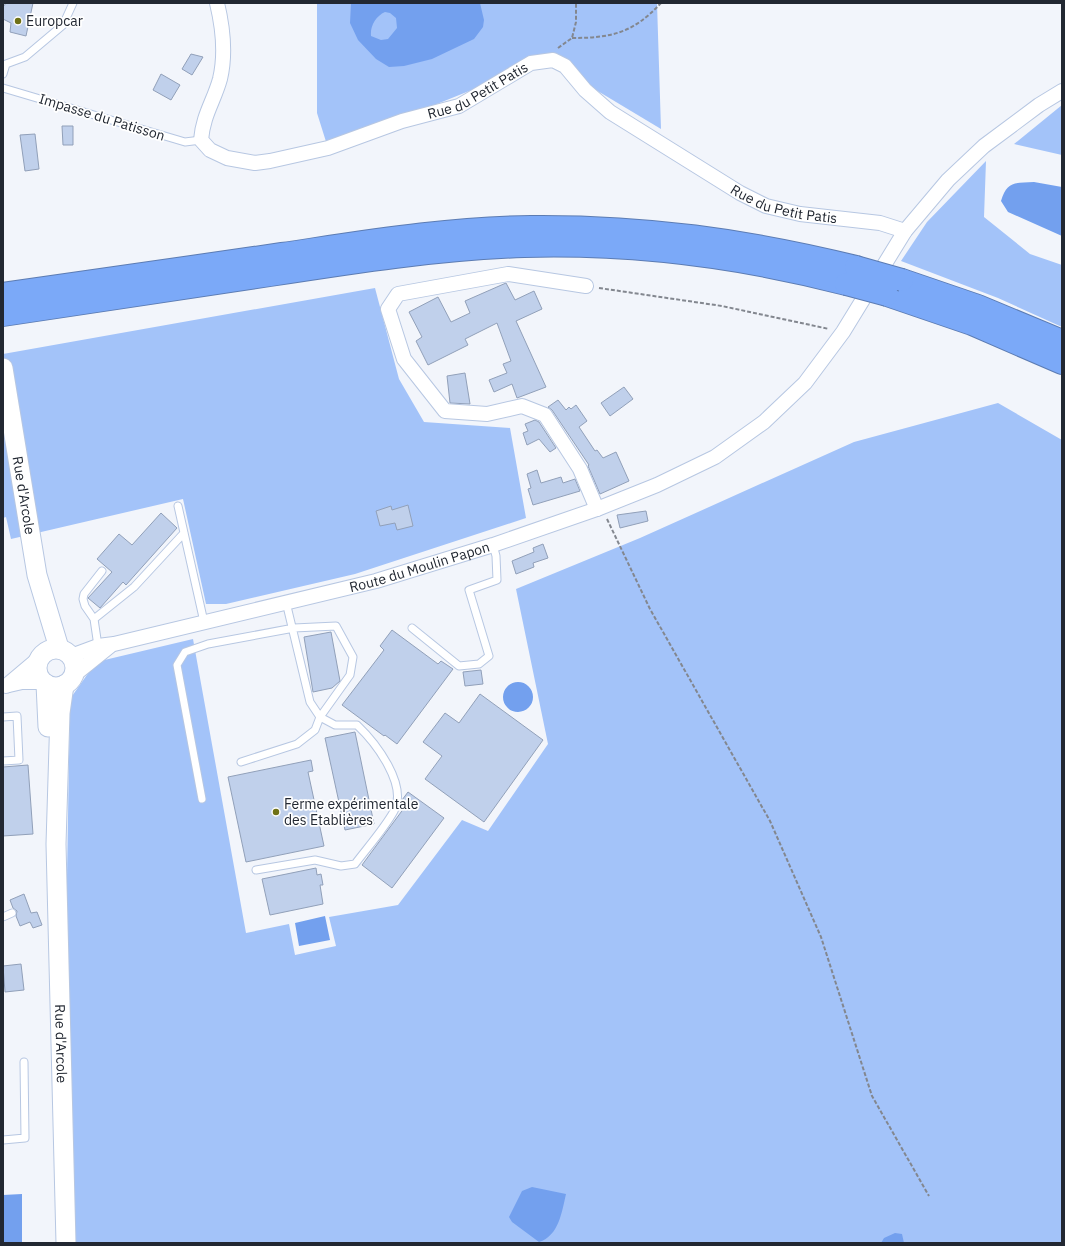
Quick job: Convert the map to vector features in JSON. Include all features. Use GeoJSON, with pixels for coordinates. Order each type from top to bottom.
{"type":"FeatureCollection","features":[{"type":"Feature","properties":{"kind":"highway"},"geometry":{"type":"LineString","coordinates":[[3,294],[409,236],[479,229],[530,227],[585,228],[676,233],[730,240],[791,251],[851,275],[887,295],[972,324],[1062,362]]}},
{"type":"Feature","properties":{"kind":"highway"},"geometry":{"type":"LineString","coordinates":[[3,315],[408,255],[464,249],[527,246],[605,247],[675,252],[744,262],[808,274],[851,275],[902,280],[978,306],[1062,341]]}},
{"type":"Feature","properties":{"kind":"main road","name":"Rue d'Arcole"},"geometry":{"type":"LineString","coordinates":[[3,368],[37,575],[36,606],[41,631],[52,654]]}},
{"type":"Feature","properties":{"kind":"main road"},"geometry":{"type":"LineString","coordinates":[[52,654],[74,662],[57,682],[37,672],[52,654]]}},
{"type":"Feature","properties":{"kind":"main road","name":"Rue d'Arcole"},"geometry":{"type":"LineString","coordinates":[[57,682],[60,713],[56,844],[66,1243]]}},
{"type":"Feature","properties":{"kind":"street"},"geometry":{"type":"LineString","coordinates":[[201,140],[202,123],[220,79],[223,52],[222,26],[217,3]]}},
{"type":"Feature","properties":{"kind":"street","name":"Rue du Petit Patis"},"geometry":{"type":"LineString","coordinates":[[201,140],[210,150],[227,158],[255,163],[278,160],[328,148],[402,121],[459,106],[531,63],[553,60],[565,66],[585,90],[610,112],[740,192],[766,206],[800,214],[880,223],[905,231]]}},
{"type":"Feature","properties":{"kind":"street","name":"Route du Moulin Papon"},"geometry":{"type":"LineString","coordinates":[[4,686],[52,654],[114,644],[376,581],[493,546],[598,509],[658,485],[715,457],[764,422],[805,383],[843,332],[905,231],[948,180],[984,146],[1039,105],[1062,92]]}},
{"type":"Feature","properties":{"kind":"street"},"geometry":{"type":"LineString","coordinates":[[586,286],[508,274],[398,294],[388,309],[404,359],[445,411],[488,414],[522,406],[545,415],[580,469],[598,509]]}},
{"type":"Feature","properties":{"kind":"street","name":"Route du Moulin Papon"},"geometry":{"type":"LineString","coordinates":[[57,682],[114,644]]}},
{"type":"Feature","properties":{"kind":"street"},"geometry":{"type":"LineString","coordinates":[[4,686],[22,682],[57,682]]}},
{"type":"Feature","properties":{"kind":"lane"},"geometry":{"type":"LineString","coordinates":[[3,74],[6,64],[25,57],[63,25],[73,3]]}},
{"type":"Feature","properties":{"kind":"lane","name":"Impasse du Patisson"},"geometry":{"type":"LineString","coordinates":[[3,88],[185,142],[201,140]]}},
{"type":"Feature","properties":{"kind":"lane"},"geometry":{"type":"LineString","coordinates":[[178,506],[204,622]]}},
{"type":"Feature","properties":{"kind":"lane"},"geometry":{"type":"LineString","coordinates":[[94,619],[134,587],[184,533]]}},
{"type":"Feature","properties":{"kind":"lane"},"geometry":{"type":"LineString","coordinates":[[412,628],[459,666],[479,664],[489,656],[470,590],[497,580],[496,556],[493,546]]}},
{"type":"Feature","properties":{"kind":"lane"},"geometry":{"type":"LineString","coordinates":[[98,646],[94,619],[83,599],[84,594],[102,571]]}},
{"type":"Feature","properties":{"kind":"lane"},"geometry":{"type":"LineString","coordinates":[[256,870],[314,860],[341,866],[355,864],[394,810],[397,785],[371,738],[357,725],[335,725],[320,717],[310,702],[294,628],[286,602]]}},
{"type":"Feature","properties":{"kind":"lane"},"geometry":{"type":"LineString","coordinates":[[202,799],[177,665],[185,652],[208,644],[294,628],[336,626],[353,656],[350,675],[320,717],[315,730],[297,744],[241,762]]}},
{"type":"Feature","properties":{"kind":"lane"},"geometry":{"type":"LineString","coordinates":[[3,717],[16,716],[19,760],[3,761]]}},
{"type":"Feature","properties":{"kind":"lane"},"geometry":{"type":"LineString","coordinates":[[3,916],[12,913]]}},
{"type":"Feature","properties":{"kind":"lane"},"geometry":{"type":"LineString","coordinates":[[3,1140],[25,1138],[24,1062]]}},
{"type":"Feature","properties":{"kind":"path"},"geometry":{"type":"LineString","coordinates":[[572,38],[576,22],[576,3]]}},
{"type":"Feature","properties":{"kind":"path"},"geometry":{"type":"LineString","coordinates":[[553,60],[558,48],[572,38],[602,38],[630,28],[648,16],[661,3]]}},
{"type":"Feature","properties":{"kind":"path"},"geometry":{"type":"LineString","coordinates":[[586,286],[722,306],[843,332]]}},
{"type":"Feature","properties":{"kind":"path"},"geometry":{"type":"LineString","coordinates":[[598,509],[606,517],[650,609],[770,821],[821,937],[872,1096],[930,1196]]}},
{"type":"Feature","properties":{"kind":"shaded area"},"geometry":{"type":"Polygon","coordinates":[[[317,3],[657,3],[661,129],[546,60],[328,148],[317,113],[317,3]]]}},
{"type":"Feature","properties":{"kind":"shaded area"},"geometry":{"type":"Polygon","coordinates":[[[351,3],[480,3],[484,20],[483,27],[474,39],[432,59],[404,66],[389,67],[376,59],[358,40],[350,23],[351,3]],[[385,12],[376,19],[371,36],[381,40],[388,39],[397,28],[396,18],[390,13],[385,12]]]}},
{"type":"Feature","properties":{"kind":"shaded area"},"geometry":{"type":"Polygon","coordinates":[[[1062,105],[1062,155],[1014,144],[1062,105]]]}},
{"type":"Feature","properties":{"kind":"shaded area"},"geometry":{"type":"Polygon","coordinates":[[[986,161],[984,217],[1030,254],[1062,265],[1062,327],[998,298],[901,261],[927,222],[986,161]]]}},
{"type":"Feature","properties":{"kind":"shaded area"},"geometry":{"type":"Polygon","coordinates":[[[1034,182],[1062,187],[1062,236],[1008,212],[1001,201],[1003,194],[1009,186],[1017,183],[1034,182]]]}},
{"type":"Feature","properties":{"kind":"shaded area"},"geometry":{"type":"Polygon","coordinates":[[[375,288],[399,379],[424,422],[510,428],[526,518],[355,574],[226,604],[206,604],[183,499],[11,539],[6,517],[3,518],[3,354],[375,288]]]}},
{"type":"Feature","properties":{"kind":"shaded area"},"geometry":{"type":"Polygon","coordinates":[[[998,403],[1062,440],[1062,1243],[76,1243],[63,1113],[70,699],[96,662],[193,639],[246,933],[289,924],[295,955],[336,946],[329,917],[398,905],[462,820],[488,831],[548,744],[516,589],[640,538],[854,442],[998,403]]]}},
{"type":"Feature","properties":{"kind":"shaded area"},"geometry":{"type":"Polygon","coordinates":[[[518,682],[529,686],[533,697],[529,708],[518,712],[507,708],[503,697],[507,686],[518,682]]]}},
{"type":"Feature","properties":{"kind":"shaded area"},"geometry":{"type":"Polygon","coordinates":[[[325,916],[330,940],[299,946],[295,923],[325,916]]]}},
{"type":"Feature","properties":{"kind":"shaded area"},"geometry":{"type":"Polygon","coordinates":[[[532,1187],[566,1194],[561,1215],[555,1229],[546,1239],[539,1242],[512,1222],[509,1217],[522,1191],[532,1187]]]}},
{"type":"Feature","properties":{"kind":"shaded area"},"geometry":{"type":"Polygon","coordinates":[[[22,1194],[22,1243],[3,1243],[3,1195],[22,1194]]]}},
{"type":"Feature","properties":{"kind":"shaded area"},"geometry":{"type":"Polygon","coordinates":[[[895,1233],[902,1234],[904,1243],[881,1243],[884,1238],[895,1233]]]}},
{"type":"Feature","properties":{"kind":"building","name":"Europcar"},"geometry":{"type":"Polygon","coordinates":[[[6,3],[33,3],[26,36],[10,32],[11,23],[3,19],[3,7],[6,3]]]}},
{"type":"Feature","properties":{"kind":"building"},"geometry":{"type":"Polygon","coordinates":[[[191,54],[203,57],[192,75],[182,69],[191,54]]]}},
{"type":"Feature","properties":{"kind":"building"},"geometry":{"type":"Polygon","coordinates":[[[161,74],[180,85],[171,100],[153,90],[161,74]]]}},
{"type":"Feature","properties":{"kind":"building"},"geometry":{"type":"Polygon","coordinates":[[[62,126],[73,126],[73,145],[63,145],[62,126]]]}},
{"type":"Feature","properties":{"kind":"building"},"geometry":{"type":"Polygon","coordinates":[[[35,134],[39,169],[25,171],[20,135],[35,134]]]}},
{"type":"Feature","properties":{"kind":"building"},"geometry":{"type":"Polygon","coordinates":[[[506,283],[515,300],[534,291],[542,309],[516,321],[546,387],[517,398],[512,384],[494,392],[489,380],[507,373],[503,364],[511,361],[497,323],[465,339],[468,345],[428,365],[416,341],[422,337],[409,312],[438,297],[451,322],[470,313],[465,301],[506,283]]]}},
{"type":"Feature","properties":{"kind":"building"},"geometry":{"type":"Polygon","coordinates":[[[465,373],[470,404],[450,403],[447,376],[465,373]]]}},
{"type":"Feature","properties":{"kind":"building"},"geometry":{"type":"Polygon","coordinates":[[[624,387],[633,399],[610,416],[601,403],[624,387]]]}},
{"type":"Feature","properties":{"kind":"building"},"geometry":{"type":"Polygon","coordinates":[[[558,400],[566,410],[569,407],[571,409],[576,405],[587,421],[579,427],[595,451],[597,450],[603,458],[616,452],[629,481],[600,494],[588,466],[589,465],[552,410],[548,407],[558,400]]]}},
{"type":"Feature","properties":{"kind":"building"},"geometry":{"type":"Polygon","coordinates":[[[535,420],[539,422],[556,448],[550,452],[539,439],[527,445],[523,433],[528,431],[525,424],[535,420]]]}},
{"type":"Feature","properties":{"kind":"building"},"geometry":{"type":"Polygon","coordinates":[[[537,470],[541,483],[561,477],[563,483],[575,479],[580,491],[533,505],[528,489],[531,488],[527,474],[537,470]]]}},
{"type":"Feature","properties":{"kind":"building"},"geometry":{"type":"Polygon","coordinates":[[[408,505],[413,526],[397,530],[395,523],[380,526],[376,511],[391,506],[392,510],[408,505]]]}},
{"type":"Feature","properties":{"kind":"building"},"geometry":{"type":"Polygon","coordinates":[[[646,511],[648,521],[620,528],[617,515],[646,511]]]}},
{"type":"Feature","properties":{"kind":"building"},"geometry":{"type":"Polygon","coordinates":[[[161,513],[177,528],[126,585],[123,582],[100,608],[88,598],[112,572],[97,559],[119,534],[132,545],[161,513]]]}},
{"type":"Feature","properties":{"kind":"building"},"geometry":{"type":"Polygon","coordinates":[[[543,544],[548,558],[533,563],[534,567],[516,574],[512,561],[534,552],[533,548],[543,544]]]}},
{"type":"Feature","properties":{"kind":"building"},"geometry":{"type":"Polygon","coordinates":[[[392,630],[438,664],[441,661],[453,669],[397,744],[342,705],[384,650],[380,646],[392,630]]]}},
{"type":"Feature","properties":{"kind":"building"},"geometry":{"type":"Polygon","coordinates":[[[331,632],[340,681],[332,688],[313,692],[304,637],[331,632]]]}},
{"type":"Feature","properties":{"kind":"building"},"geometry":{"type":"Polygon","coordinates":[[[481,670],[483,684],[465,686],[463,672],[481,670]]]}},
{"type":"Feature","properties":{"kind":"building"},"geometry":{"type":"Polygon","coordinates":[[[480,694],[543,740],[484,822],[425,779],[442,756],[423,742],[445,713],[459,723],[480,694]]]}},
{"type":"Feature","properties":{"kind":"building"},"geometry":{"type":"Polygon","coordinates":[[[355,732],[374,824],[345,830],[325,738],[355,732]]]}},
{"type":"Feature","properties":{"kind":"building","name":"Ferme expérimentale des Etablières"},"geometry":{"type":"Polygon","coordinates":[[[311,760],[313,771],[308,772],[324,846],[246,862],[228,777],[311,760]]]}},
{"type":"Feature","properties":{"kind":"building"},"geometry":{"type":"Polygon","coordinates":[[[28,765],[33,834],[3,836],[3,767],[28,765]]]}},
{"type":"Feature","properties":{"kind":"building"},"geometry":{"type":"Polygon","coordinates":[[[408,792],[444,818],[392,888],[362,865],[407,804],[402,800],[408,792]]]}},
{"type":"Feature","properties":{"kind":"building"},"geometry":{"type":"Polygon","coordinates":[[[316,868],[317,875],[321,874],[323,885],[320,885],[323,904],[270,915],[262,879],[316,868]]]}},
{"type":"Feature","properties":{"kind":"building"},"geometry":{"type":"Polygon","coordinates":[[[24,894],[31,913],[37,912],[42,925],[33,928],[30,922],[20,926],[16,916],[17,911],[13,908],[10,900],[24,894]]]}},
{"type":"Feature","properties":{"kind":"building"},"geometry":{"type":"Polygon","coordinates":[[[21,964],[24,990],[5,992],[3,966],[21,964]]]}},
{"type":"Feature","properties":{"kind":"place","name":"Europcar"},"geometry":{"type":"Point","coordinates":[18,21]}},
{"type":"Feature","properties":{"kind":"place","name":"Ferme expérimentale des Etablières"},"geometry":{"type":"Point","coordinates":[276,812]}}]}
